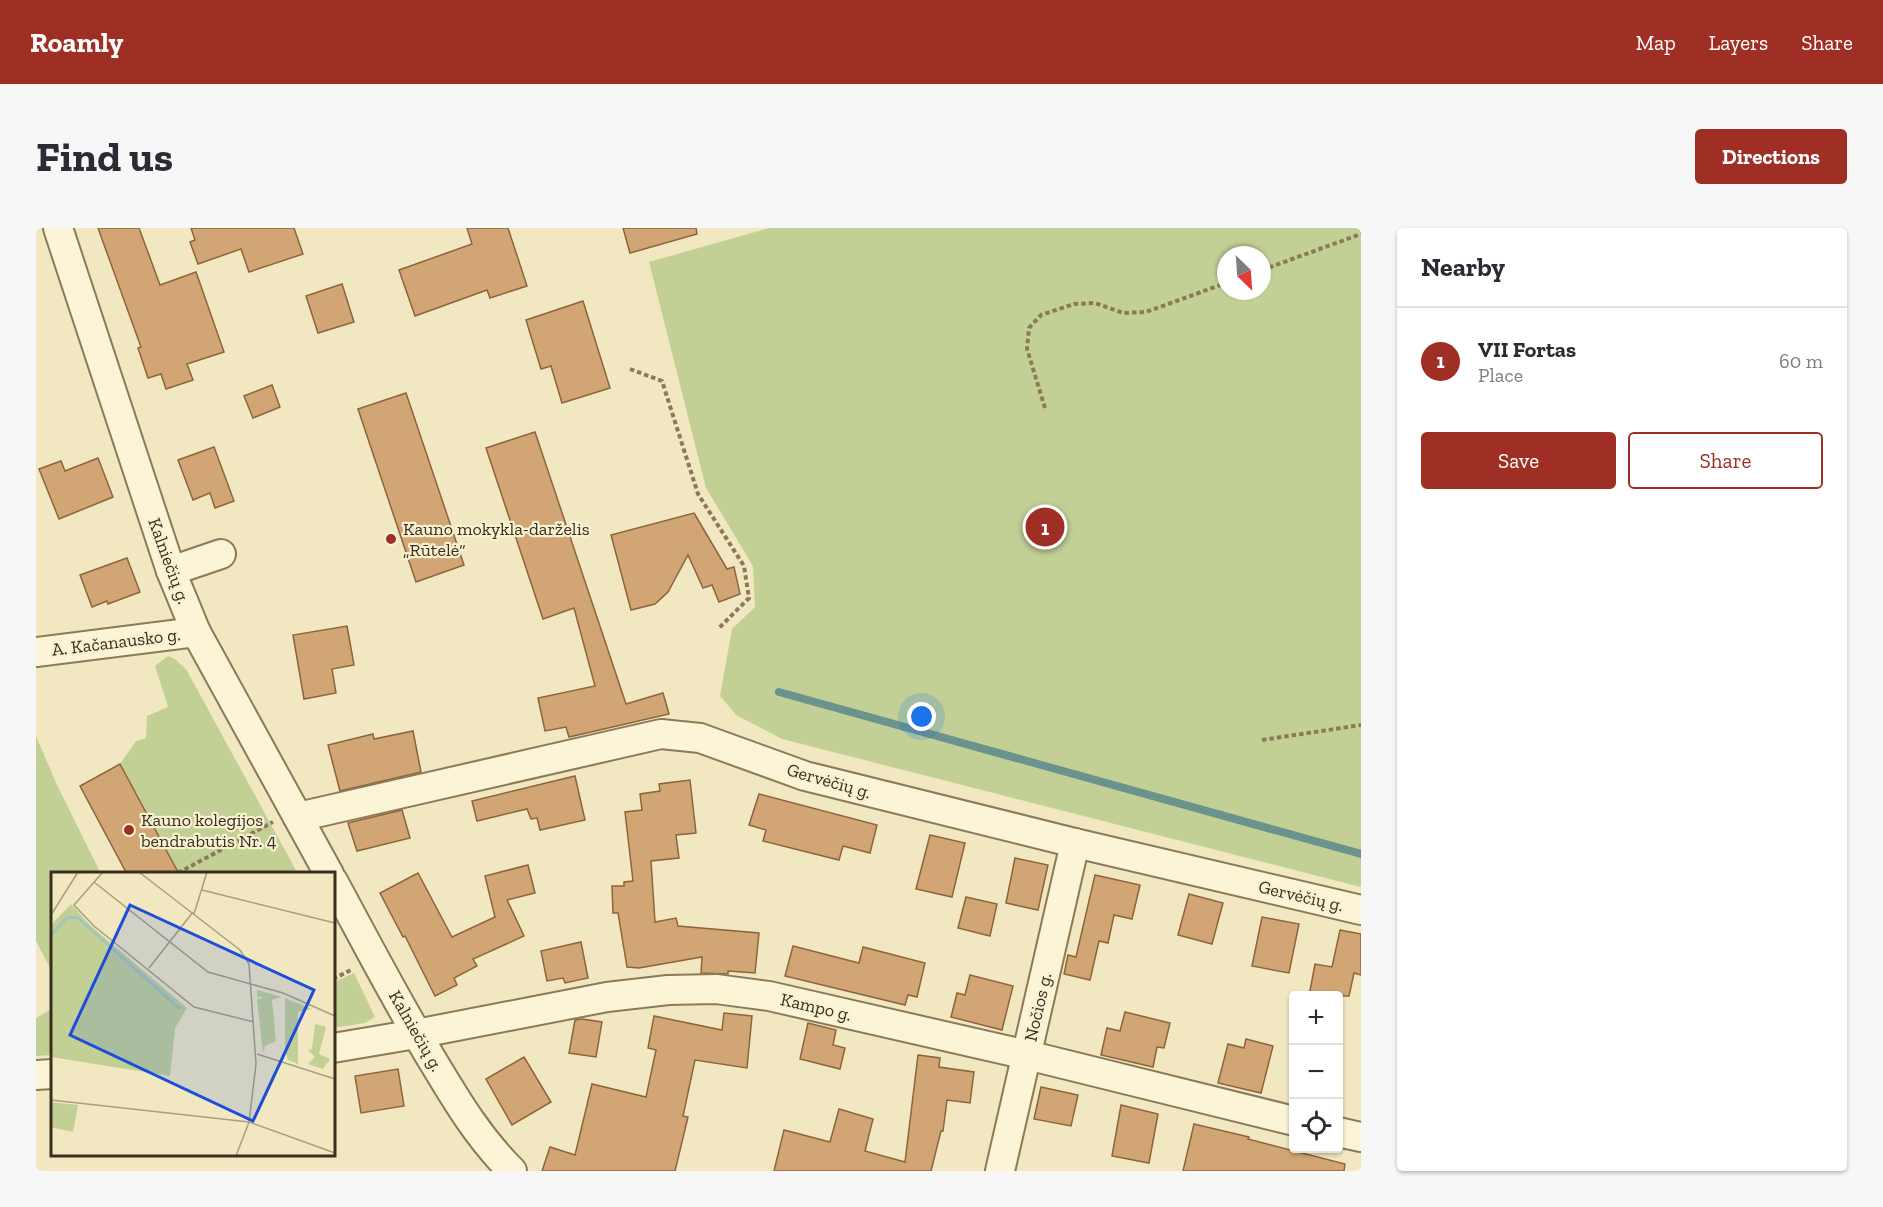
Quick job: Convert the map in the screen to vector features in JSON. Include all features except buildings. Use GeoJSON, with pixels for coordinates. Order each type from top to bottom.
{"type":"FeatureCollection","features":[{"type":"Feature","properties":{"kind":"street","name":"Kalniečių g."},"geometry":{"type":"LineString","coordinates":[[58,228],[171,571],[196,632],[328,872]]}},
{"type":"Feature","properties":{"kind":"street"},"geometry":{"type":"LineString","coordinates":[[171,571],[221,554]]}},
{"type":"Feature","properties":{"kind":"street","name":"A. Kačanausko g."},"geometry":{"type":"LineString","coordinates":[[36,652],[196,632]]}},
{"type":"Feature","properties":{"kind":"street","name":"Gervėčių g."},"geometry":{"type":"LineString","coordinates":[[296,814],[661,735],[699,738],[806,776],[1075,843],[1361,910]]}},
{"type":"Feature","properties":{"kind":"street","name":"Nočios g."},"geometry":{"type":"LineString","coordinates":[[1000,1171],[1075,843]]}},
{"type":"Feature","properties":{"kind":"street","name":"Kalniečių g."},"geometry":{"type":"LineString","coordinates":[[334,883],[416,1034],[470,1123],[491,1150],[512,1171]]}},
{"type":"Feature","properties":{"kind":"street","name":"Kampo g."},"geometry":{"type":"LineString","coordinates":[[334,1048],[607,997],[668,990],[716,989],[769,996],[1027,1055],[1289,1120]]}},
{"type":"Feature","properties":{"kind":"street"},"geometry":{"type":"LineString","coordinates":[[36,1075],[51,1074]]}},
{"type":"Feature","properties":{"kind":"street"},"geometry":{"type":"LineString","coordinates":[[1343,1133],[1361,1137]]}},
{"type":"Feature","properties":{"kind":"path"},"geometry":{"type":"LineString","coordinates":[[1271,267],[1361,234]]}},
{"type":"Feature","properties":{"kind":"path"},"geometry":{"type":"LineString","coordinates":[[1046,408],[1027,349],[1029,328],[1041,315],[1074,304],[1095,303],[1123,314],[1146,312],[1217,286]]}},
{"type":"Feature","properties":{"kind":"path"},"geometry":{"type":"LineString","coordinates":[[630,369],[662,381],[698,494],[744,566],[749,598],[719,628]]}},
{"type":"Feature","properties":{"kind":"path"},"geometry":{"type":"LineString","coordinates":[[1262,740],[1361,725]]}},
{"type":"Feature","properties":{"kind":"path"},"geometry":{"type":"LineString","coordinates":[[180,872],[296,814]]}},
{"type":"Feature","properties":{"kind":"green space"},"geometry":{"type":"Polygon","coordinates":[[[769,228],[1361,228],[1361,887],[782,739],[736,715],[720,696],[732,629],[755,607],[753,566],[706,488],[649,262],[769,228]]]}},
{"type":"Feature","properties":{"kind":"green space"},"geometry":{"type":"Polygon","coordinates":[[[168,656],[186,669],[297,872],[178,872],[120,764],[136,741],[146,738],[147,716],[168,707],[155,666],[168,656]]]}},
{"type":"Feature","properties":{"kind":"green space"},"geometry":{"type":"Polygon","coordinates":[[[36,736],[57,785],[100,872],[51,872],[51,970],[36,941],[36,736]]]}},
{"type":"Feature","properties":{"kind":"green space"},"geometry":{"type":"Polygon","coordinates":[[[354,973],[375,1017],[365,1023],[334,1028],[334,983],[354,973]]]}},
{"type":"Feature","properties":{"kind":"green space"},"geometry":{"type":"Polygon","coordinates":[[[51,1010],[51,1055],[36,1056],[36,1018],[51,1010]]]}},
{"type":"Feature","properties":{"kind":"waterway"},"geometry":{"type":"LineString","coordinates":[[779,692],[1361,854]]}},
{"type":"Feature","properties":{"kind":"place","name":"VII Fortas"},"geometry":{"type":"Point","coordinates":[1045,527]}},
{"type":"Feature","properties":{"kind":"place","name":"Kauno mokykla-darželis „Rūtelė“"},"geometry":{"type":"Point","coordinates":[391,539]}},
{"type":"Feature","properties":{"kind":"place","name":"Kauno kolegijos bendrabutis Nr. 4"},"geometry":{"type":"Point","coordinates":[129,830]}}]}
